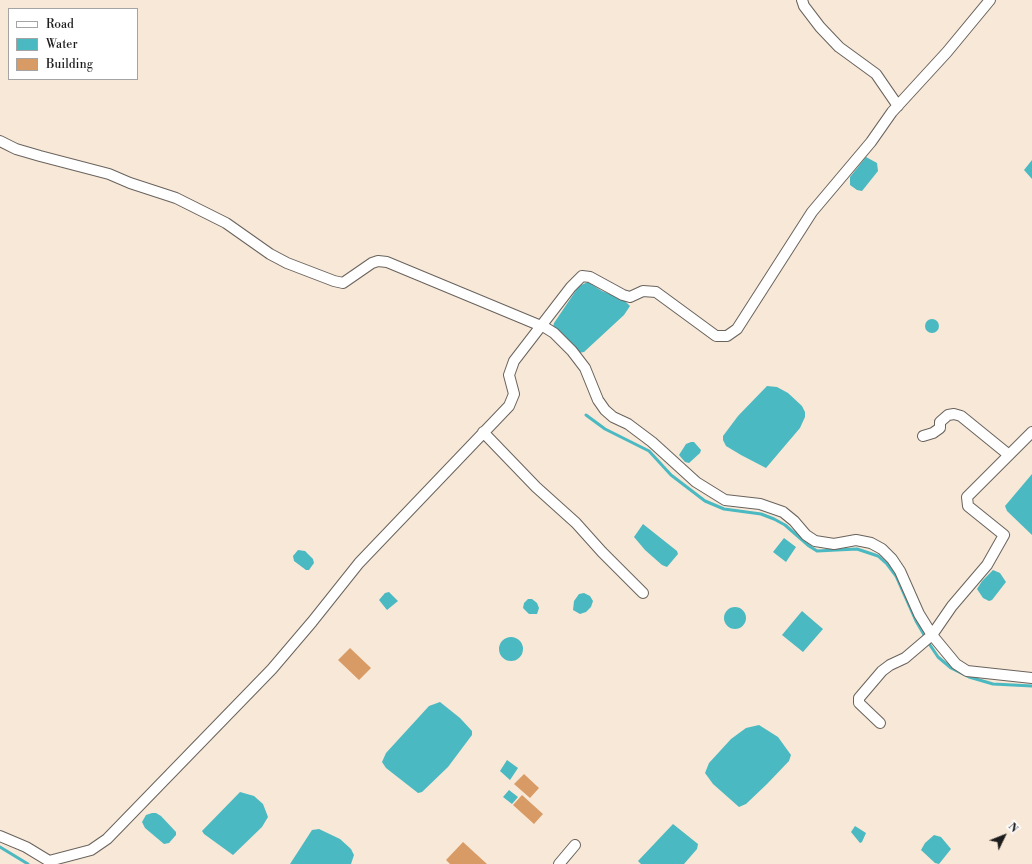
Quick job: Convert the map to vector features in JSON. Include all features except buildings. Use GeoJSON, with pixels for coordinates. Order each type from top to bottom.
{"type":"FeatureCollection","features":[{"type":"Feature","properties":{"kind":"street"},"geometry":{"type":"LineString","coordinates":[[802,0],[804,6],[820,27],[839,46],[876,74],[898,106]]}},
{"type":"Feature","properties":{"kind":"street"},"geometry":{"type":"LineString","coordinates":[[0,836],[26,847],[49,861],[90,850],[107,839],[272,669],[359,563],[513,400],[514,394],[509,375],[511,368],[521,352],[571,287],[582,276],[586,275],[623,295],[630,297],[643,291],[656,292],[716,336],[727,336],[737,329],[812,212],[871,142],[898,106],[947,52],[990,0]]}},
{"type":"Feature","properties":{"kind":"street"},"geometry":{"type":"LineString","coordinates":[[0,141],[16,149],[110,174],[142,187],[176,198],[226,223],[287,263],[334,281],[343,283],[372,263],[378,261],[387,262],[541,326],[554,333],[572,351],[585,368],[598,400],[605,410],[613,417],[628,424],[652,442],[696,482],[725,500],[760,504],[783,512],[794,520],[806,535],[815,541],[834,544],[856,540],[871,543],[882,548],[900,570],[919,614],[932,635],[956,664],[967,671],[1032,678]]}},
{"type":"Feature","properties":{"kind":"street"},"geometry":{"type":"LineString","coordinates":[[923,436],[940,428],[940,422],[948,415],[954,414],[961,416],[1009,455]]}},
{"type":"Feature","properties":{"kind":"street"},"geometry":{"type":"LineString","coordinates":[[483,432],[536,487],[576,523],[602,552],[643,593]]}},
{"type":"Feature","properties":{"kind":"street"},"geometry":{"type":"LineString","coordinates":[[880,723],[859,703],[860,698],[882,671],[890,665],[905,658],[932,635],[952,606],[987,565],[1004,535],[968,506],[966,501],[971,493],[1032,432]]}},
{"type":"Feature","properties":{"kind":"street"},"geometry":{"type":"LineString","coordinates":[[559,864],[575,845]]}},
{"type":"Feature","properties":{"kind":"water"},"geometry":{"type":"Polygon","coordinates":[[[866,157],[877,163],[878,171],[862,191],[857,190],[850,185],[850,177],[866,157]]]}},
{"type":"Feature","properties":{"kind":"water"},"geometry":{"type":"Polygon","coordinates":[[[1032,160],[1032,179],[1024,170],[1032,160]]]}},
{"type":"Feature","properties":{"kind":"water"},"geometry":{"type":"Polygon","coordinates":[[[588,282],[602,291],[623,299],[630,306],[624,315],[584,352],[579,353],[553,327],[554,323],[579,286],[588,282]]]}},
{"type":"Feature","properties":{"kind":"water"},"geometry":{"type":"Polygon","coordinates":[[[929,319],[935,319],[939,323],[939,329],[935,333],[929,333],[925,329],[925,323],[929,319]]]}},
{"type":"Feature","properties":{"kind":"water"},"geometry":{"type":"Polygon","coordinates":[[[767,386],[777,387],[788,393],[802,406],[805,412],[805,417],[800,428],[766,468],[726,446],[723,436],[738,416],[767,386]]]}},
{"type":"Feature","properties":{"kind":"water"},"geometry":{"type":"Polygon","coordinates":[[[694,442],[701,450],[700,453],[689,463],[685,462],[679,455],[686,444],[694,442]]]}},
{"type":"Feature","properties":{"kind":"water"},"geometry":{"type":"Polygon","coordinates":[[[1032,474],[1032,535],[1007,511],[1005,506],[1032,474]]]}},
{"type":"Feature","properties":{"kind":"water"},"geometry":{"type":"Polygon","coordinates":[[[643,524],[677,551],[678,554],[667,567],[662,565],[645,550],[634,537],[643,524]]]}},
{"type":"Feature","properties":{"kind":"water"},"geometry":{"type":"Polygon","coordinates":[[[784,538],[796,547],[786,562],[773,552],[784,538]]]}},
{"type":"Feature","properties":{"kind":"water"},"geometry":{"type":"Polygon","coordinates":[[[298,550],[305,551],[313,559],[314,563],[309,570],[306,570],[294,561],[293,556],[298,550]]]}},
{"type":"Feature","properties":{"kind":"water"},"geometry":{"type":"Polygon","coordinates":[[[993,570],[1000,573],[1006,582],[992,600],[989,601],[983,598],[977,589],[982,581],[993,570]]]}},
{"type":"Feature","properties":{"kind":"water"},"geometry":{"type":"Polygon","coordinates":[[[389,592],[398,601],[387,610],[379,600],[385,593],[389,592]]]}},
{"type":"Feature","properties":{"kind":"water"},"geometry":{"type":"Polygon","coordinates":[[[584,593],[590,596],[593,601],[591,607],[586,612],[580,614],[573,610],[574,601],[579,594],[584,593]]]}},
{"type":"Feature","properties":{"kind":"water"},"geometry":{"type":"Polygon","coordinates":[[[528,599],[532,599],[537,603],[539,608],[537,614],[529,614],[523,608],[524,603],[528,599]]]}},
{"type":"Feature","properties":{"kind":"water"},"geometry":{"type":"Polygon","coordinates":[[[735,607],[743,610],[746,618],[743,626],[735,629],[727,626],[724,618],[727,610],[735,607]]]}},
{"type":"Feature","properties":{"kind":"water"},"geometry":{"type":"Polygon","coordinates":[[[802,611],[823,629],[803,652],[782,635],[802,611]]]}},
{"type":"Feature","properties":{"kind":"water"},"geometry":{"type":"Polygon","coordinates":[[[511,637],[519,641],[523,649],[519,657],[511,661],[503,657],[499,649],[503,641],[511,637]]]}},
{"type":"Feature","properties":{"kind":"water"},"geometry":{"type":"Polygon","coordinates":[[[440,702],[460,718],[472,731],[472,735],[448,767],[422,792],[418,793],[386,768],[382,762],[386,753],[429,706],[440,702]]]}},
{"type":"Feature","properties":{"kind":"water"},"geometry":{"type":"Polygon","coordinates":[[[759,725],[778,737],[791,755],[789,761],[767,784],[746,804],[739,807],[713,784],[705,773],[709,763],[731,739],[746,728],[759,725]]]}},
{"type":"Feature","properties":{"kind":"water"},"geometry":{"type":"Polygon","coordinates":[[[507,760],[518,768],[510,780],[500,771],[507,760]]]}},
{"type":"Feature","properties":{"kind":"water"},"geometry":{"type":"Polygon","coordinates":[[[509,790],[518,797],[512,804],[503,797],[509,790]]]}},
{"type":"Feature","properties":{"kind":"water"},"geometry":{"type":"Polygon","coordinates":[[[240,792],[254,796],[263,804],[268,817],[262,827],[233,855],[202,831],[240,792]]]}},
{"type":"Feature","properties":{"kind":"water"},"geometry":{"type":"Polygon","coordinates":[[[156,813],[161,816],[176,832],[176,835],[169,843],[164,844],[145,828],[142,822],[146,815],[156,813]]]}},
{"type":"Feature","properties":{"kind":"water"},"geometry":{"type":"Polygon","coordinates":[[[673,824],[698,844],[697,849],[684,864],[641,864],[638,861],[673,824]]]}},
{"type":"Feature","properties":{"kind":"water"},"geometry":{"type":"Polygon","coordinates":[[[855,826],[866,833],[862,842],[860,843],[851,832],[855,826]]]}},
{"type":"Feature","properties":{"kind":"water"},"geometry":{"type":"Polygon","coordinates":[[[319,829],[340,839],[351,849],[354,855],[351,864],[290,864],[312,830],[319,829]]]}},
{"type":"Feature","properties":{"kind":"water"},"geometry":{"type":"Polygon","coordinates":[[[934,835],[941,837],[951,849],[939,864],[935,863],[921,850],[925,843],[934,835]]]}},
{"type":"Feature","properties":{"kind":"waterway"},"geometry":{"type":"LineString","coordinates":[[586,415],[605,429],[649,451],[671,475],[705,501],[724,509],[761,514],[774,519],[785,525],[817,551],[857,549],[878,556],[887,564],[896,576],[916,621],[930,645],[938,657],[951,668],[969,677],[993,684],[1032,686]]}},
{"type":"Feature","properties":{"kind":"waterway"},"geometry":{"type":"LineString","coordinates":[[0,847],[28,864]]}}]}
